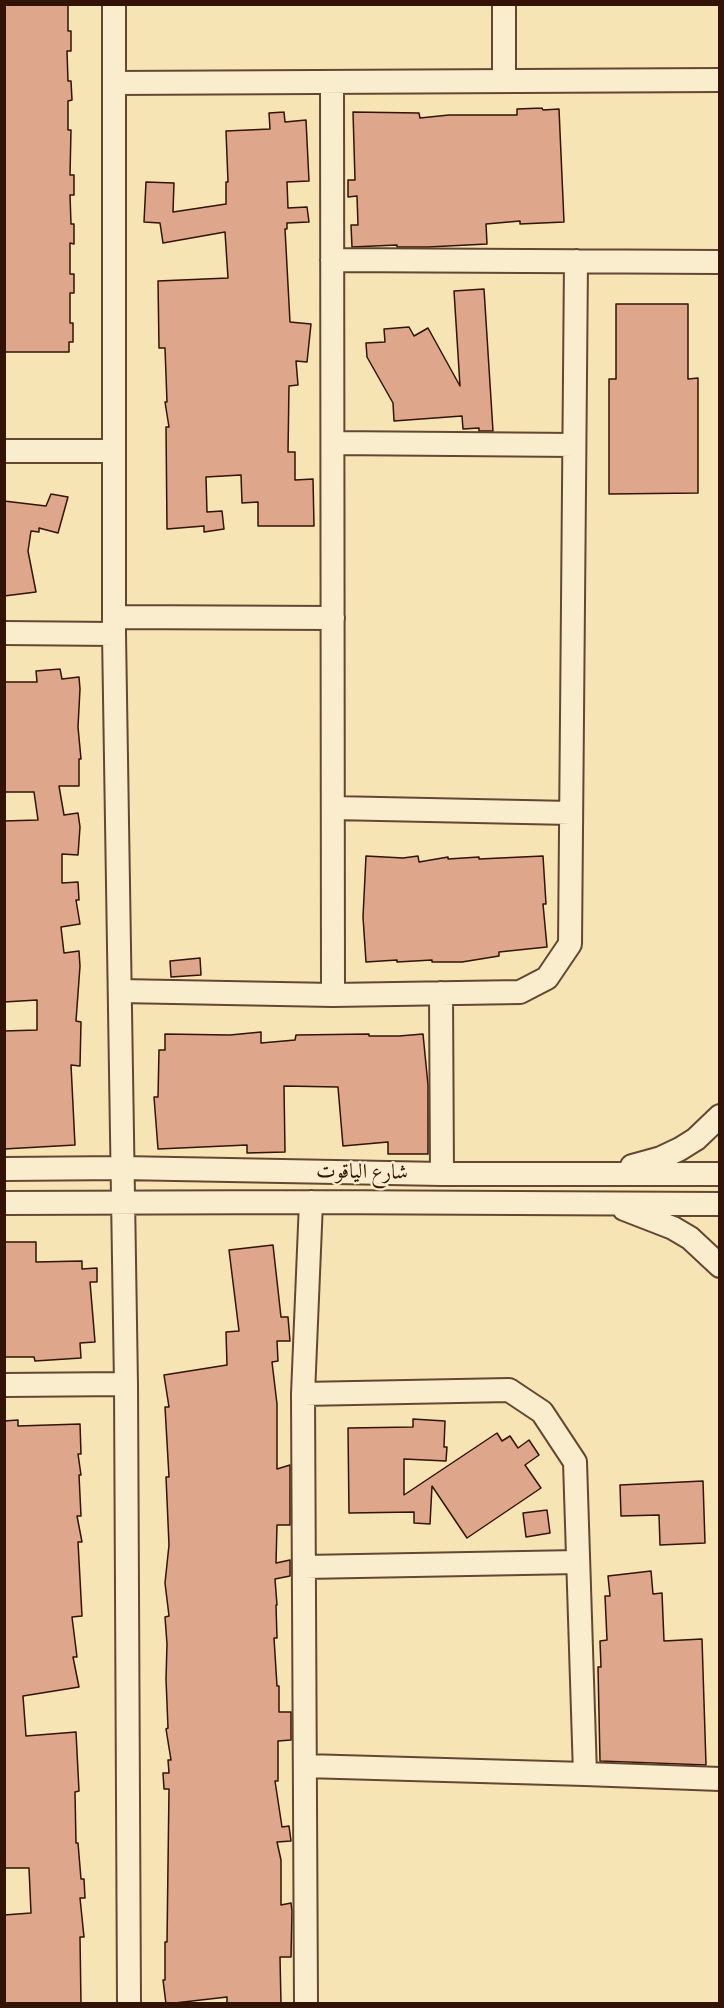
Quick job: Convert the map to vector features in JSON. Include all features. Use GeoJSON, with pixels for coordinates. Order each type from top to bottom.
{"type":"FeatureCollection","features":[{"type":"Feature","properties":{"kind":"street"},"geometry":{"type":"LineString","coordinates":[[114,4],[114,626],[126,1384],[129,2004]]}},
{"type":"Feature","properties":{"kind":"street"},"geometry":{"type":"LineString","coordinates":[[504,4],[504,81]]}},
{"type":"Feature","properties":{"kind":"street"},"geometry":{"type":"LineString","coordinates":[[114,83],[720,80]]}},
{"type":"Feature","properties":{"kind":"street"},"geometry":{"type":"LineString","coordinates":[[332,82],[333,995]]}},
{"type":"Feature","properties":{"kind":"street"},"geometry":{"type":"LineString","coordinates":[[332,260],[720,262]]}},
{"type":"Feature","properties":{"kind":"street"},"geometry":{"type":"LineString","coordinates":[[120,991],[333,995],[520,992],[547,978],[570,944],[576,261]]}},
{"type":"Feature","properties":{"kind":"street"},"geometry":{"type":"LineString","coordinates":[[333,443],[574,445]]}},
{"type":"Feature","properties":{"kind":"street"},"geometry":{"type":"LineString","coordinates":[[4,450],[114,451]]}},
{"type":"Feature","properties":{"kind":"street"},"geometry":{"type":"LineString","coordinates":[[4,633],[114,626],[333,618]]}},
{"type":"Feature","properties":{"kind":"street"},"geometry":{"type":"LineString","coordinates":[[333,808],[571,813]]}},
{"type":"Feature","properties":{"kind":"street"},"geometry":{"type":"LineString","coordinates":[[441,993],[442,1174]]}},
{"type":"Feature","properties":{"kind":"street"},"geometry":{"type":"LineString","coordinates":[[605,1174],[661,1158],[680,1149],[696,1139],[720,1116]]}},
{"type":"Feature","properties":{"kind":"street","name":"شارع الياقوت"},"geometry":{"type":"LineString","coordinates":[[4,1169],[122,1168],[442,1174],[720,1174]]}},
{"type":"Feature","properties":{"kind":"street"},"geometry":{"type":"LineString","coordinates":[[306,2004],[303,1394],[311,1202]]}},
{"type":"Feature","properties":{"kind":"street","name":"شارع الياقوت"},"geometry":{"type":"LineString","coordinates":[[4,1203],[720,1204]]}},
{"type":"Feature","properties":{"kind":"street"},"geometry":{"type":"LineString","coordinates":[[611,1204],[672,1228],[690,1238],[720,1266]]}},
{"type":"Feature","properties":{"kind":"street"},"geometry":{"type":"LineString","coordinates":[[4,1385],[126,1384]]}},
{"type":"Feature","properties":{"kind":"street"},"geometry":{"type":"LineString","coordinates":[[303,1394],[509,1390],[542,1412],[575,1462],[585,1774]]}},
{"type":"Feature","properties":{"kind":"street"},"geometry":{"type":"LineString","coordinates":[[304,1567],[578,1562]]}},
{"type":"Feature","properties":{"kind":"street"},"geometry":{"type":"LineString","coordinates":[[305,1766],[720,1779]]}},
{"type":"Feature","properties":{"kind":"building"},"geometry":{"type":"Polygon","coordinates":[[[4,4],[68,4],[71,51],[67,51],[68,81],[71,81],[72,100],[68,101],[68,130],[71,130],[70,175],[74,175],[74,195],[70,195],[71,224],[74,224],[74,244],[70,243],[70,274],[74,274],[74,293],[70,293],[70,323],[73,323],[73,342],[69,342],[69,352],[4,352],[4,4]]]}},
{"type":"Feature","properties":{"kind":"building"},"geometry":{"type":"Polygon","coordinates":[[[542,108],[543,110],[559,109],[564,222],[520,224],[520,221],[486,224],[487,244],[352,247],[351,225],[358,225],[357,196],[348,197],[348,180],[355,180],[353,112],[419,113],[420,118],[449,115],[517,115],[517,109],[542,108]]]}},
{"type":"Feature","properties":{"kind":"building"},"geometry":{"type":"Polygon","coordinates":[[[284,112],[285,122],[306,120],[309,181],[287,182],[288,208],[307,207],[309,222],[287,223],[287,229],[285,229],[290,322],[311,324],[307,362],[296,361],[298,385],[289,386],[288,452],[295,452],[295,480],[313,479],[314,526],[258,526],[258,502],[242,503],[241,475],[206,477],[207,512],[222,511],[224,529],[204,532],[204,526],[167,529],[166,427],[169,427],[165,402],[167,402],[165,348],[159,348],[158,281],[228,278],[225,232],[163,243],[160,223],[144,222],[146,182],[174,183],[173,212],[226,204],[226,182],[228,182],[226,131],[270,129],[269,113],[284,112]]]}},
{"type":"Feature","properties":{"kind":"building"},"geometry":{"type":"Polygon","coordinates":[[[484,289],[493,431],[479,431],[479,428],[463,429],[462,416],[394,421],[393,403],[367,357],[366,343],[385,342],[384,329],[409,327],[414,336],[428,328],[460,386],[454,291],[484,289]]]}},
{"type":"Feature","properties":{"kind":"building"},"geometry":{"type":"Polygon","coordinates":[[[616,304],[688,304],[688,379],[698,378],[698,493],[609,494],[609,379],[616,379],[616,304]]]}},
{"type":"Feature","properties":{"kind":"building"},"geometry":{"type":"Polygon","coordinates":[[[51,494],[68,497],[58,533],[39,528],[39,532],[31,531],[28,551],[36,592],[4,596],[4,501],[46,506],[51,494]]]}},
{"type":"Feature","properties":{"kind":"building"},"geometry":{"type":"Polygon","coordinates":[[[60,669],[62,679],[79,677],[80,689],[79,786],[59,786],[64,815],[78,813],[80,827],[78,855],[62,854],[62,883],[78,882],[79,900],[76,900],[80,924],[61,927],[64,953],[79,951],[80,966],[76,1021],[81,1022],[80,1066],[71,1065],[75,1145],[4,1149],[4,1031],[37,1030],[37,1000],[4,1002],[4,821],[38,820],[34,792],[4,792],[4,682],[37,682],[36,671],[60,669]]]}},
{"type":"Feature","properties":{"kind":"building"},"geometry":{"type":"Polygon","coordinates":[[[366,856],[403,858],[418,856],[419,862],[448,857],[448,859],[479,857],[479,859],[543,856],[546,904],[543,904],[547,947],[499,952],[499,956],[462,962],[432,962],[432,960],[397,962],[397,960],[366,962],[363,917],[366,856]]]}},
{"type":"Feature","properties":{"kind":"building"},"geometry":{"type":"Polygon","coordinates":[[[200,958],[201,975],[171,977],[170,961],[200,958]]]}},
{"type":"Feature","properties":{"kind":"building"},"geometry":{"type":"Polygon","coordinates":[[[261,1032],[261,1043],[295,1040],[296,1035],[399,1036],[423,1034],[428,1085],[428,1154],[388,1154],[388,1142],[343,1146],[338,1087],[284,1086],[285,1152],[247,1153],[247,1145],[158,1149],[154,1097],[158,1097],[159,1050],[165,1050],[165,1034],[230,1035],[261,1032]]]}},
{"type":"Feature","properties":{"kind":"building"},"geometry":{"type":"Polygon","coordinates":[[[4,1242],[36,1242],[36,1262],[82,1261],[82,1269],[97,1268],[97,1282],[90,1282],[95,1342],[80,1343],[81,1358],[35,1361],[34,1357],[4,1357],[4,1242]]]}},
{"type":"Feature","properties":{"kind":"building"},"geometry":{"type":"Polygon","coordinates":[[[273,1245],[281,1317],[288,1317],[290,1341],[277,1341],[278,1361],[272,1362],[277,1404],[277,1469],[290,1465],[290,1525],[277,1525],[276,1563],[290,1560],[290,1576],[275,1579],[277,1638],[274,1638],[279,1712],[291,1712],[291,1740],[278,1741],[278,1781],[275,1781],[282,1827],[289,1826],[291,1841],[277,1842],[281,1860],[281,1905],[291,1903],[292,1911],[291,1957],[280,1957],[281,2004],[227,2004],[227,1997],[166,2004],[163,1980],[165,1980],[165,1942],[167,1942],[169,1789],[164,1789],[163,1773],[169,1773],[168,1760],[171,1760],[166,1729],[168,1728],[165,1617],[169,1616],[165,1583],[169,1545],[166,1477],[169,1477],[165,1407],[169,1407],[164,1375],[227,1365],[226,1332],[239,1331],[229,1250],[273,1245]]]}},
{"type":"Feature","properties":{"kind":"building"},"geometry":{"type":"Polygon","coordinates":[[[413,1419],[445,1421],[446,1461],[404,1459],[404,1495],[497,1433],[502,1441],[510,1436],[518,1448],[529,1440],[539,1455],[525,1465],[541,1488],[467,1538],[432,1486],[430,1524],[414,1523],[414,1512],[349,1513],[348,1428],[413,1427],[413,1419]]]}},
{"type":"Feature","properties":{"kind":"building"},"geometry":{"type":"Polygon","coordinates":[[[18,1420],[18,1426],[80,1424],[81,1454],[78,1454],[81,1475],[79,1475],[81,1516],[77,1516],[82,1542],[78,1542],[82,1616],[72,1617],[77,1657],[73,1657],[79,1687],[23,1696],[26,1736],[76,1732],[79,1791],[75,1792],[76,1843],[78,1843],[81,1879],[84,1879],[85,1898],[80,1898],[84,1937],[80,1937],[81,2004],[4,2004],[4,1915],[31,1913],[29,1868],[4,1868],[4,1421],[18,1420]]]}},
{"type":"Feature","properties":{"kind":"building"},"geometry":{"type":"Polygon","coordinates":[[[703,1481],[705,1543],[660,1545],[659,1515],[621,1516],[620,1485],[703,1481]]]}},
{"type":"Feature","properties":{"kind":"building"},"geometry":{"type":"Polygon","coordinates":[[[547,1510],[550,1533],[526,1537],[523,1513],[547,1510]]]}},
{"type":"Feature","properties":{"kind":"building"},"geometry":{"type":"Polygon","coordinates":[[[651,1571],[653,1594],[662,1593],[664,1641],[702,1639],[706,1765],[600,1761],[598,1667],[601,1667],[600,1641],[607,1640],[605,1596],[610,1596],[608,1576],[651,1571]]]}}]}
